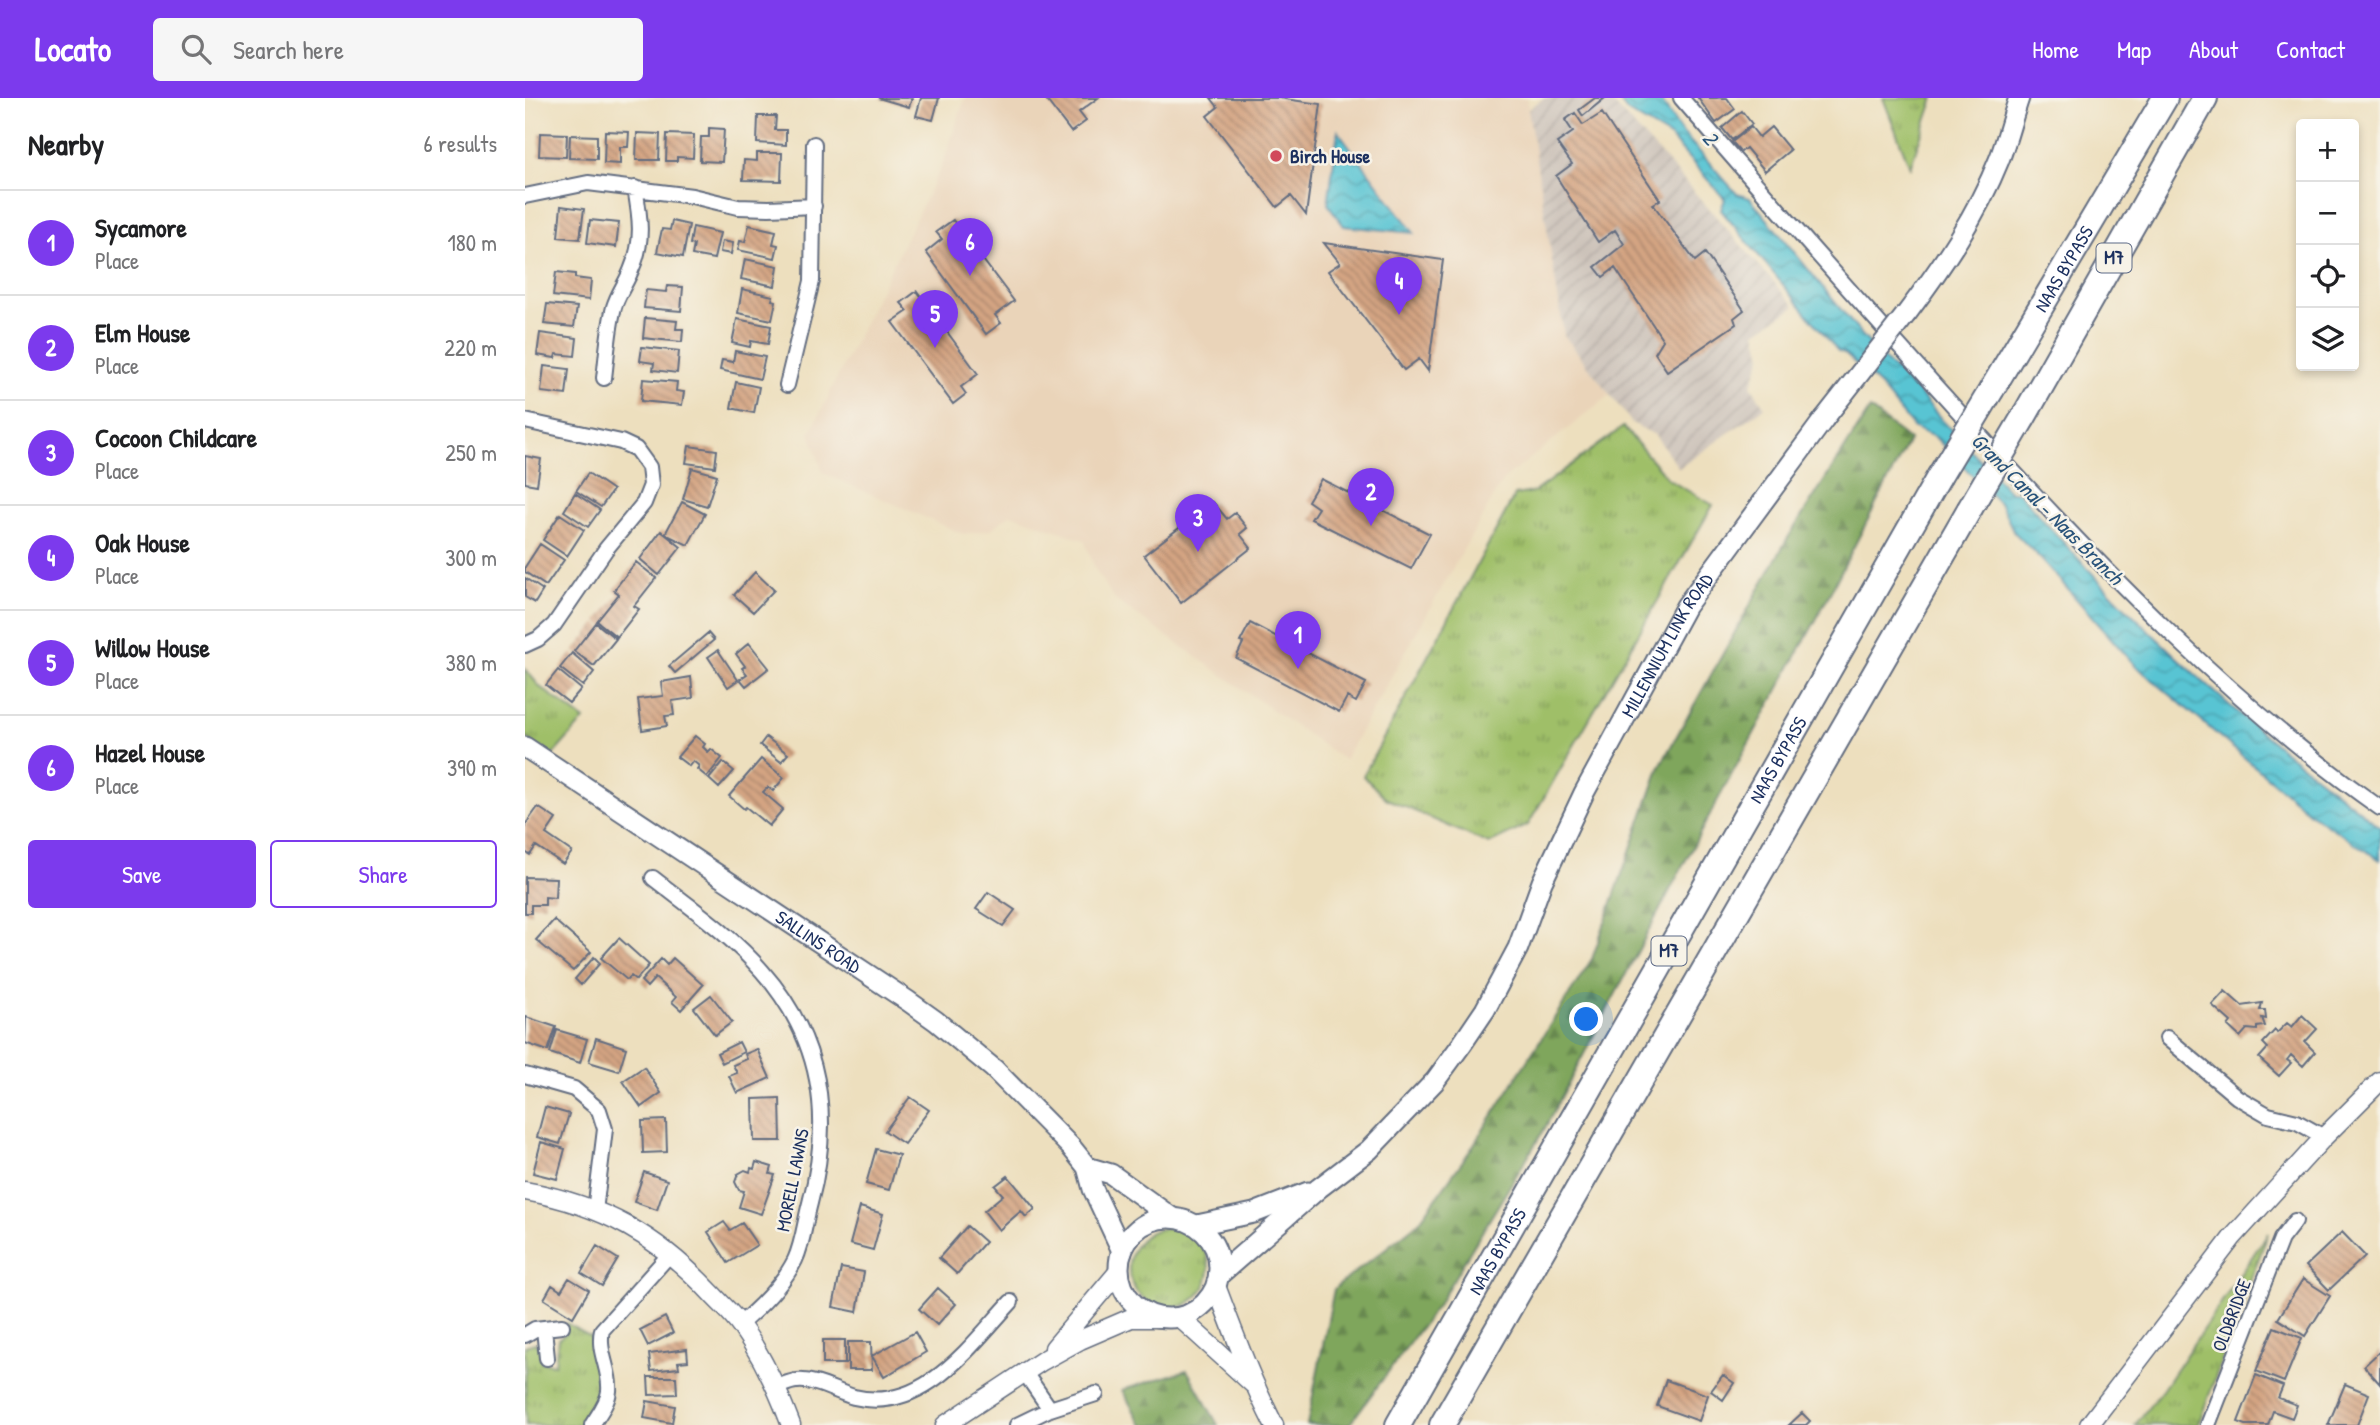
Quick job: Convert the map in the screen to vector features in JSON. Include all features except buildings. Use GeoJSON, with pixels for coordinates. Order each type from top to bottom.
{"type":"FeatureCollection","features":[{"type":"Feature","properties":{"kind":"highway","name":"NAAS BYPASS"},"geometry":{"type":"LineString","coordinates":[[1398,1425],[1939,477],[2165,98]]}},
{"type":"Feature","properties":{"kind":"highway","name":"NAAS BYPASS"},"geometry":{"type":"LineString","coordinates":[[1442,1425],[2024,418],[2205,98]]}},
{"type":"Feature","properties":{"kind":"main road","name":"MILLENNIUM LINK ROAD"},"geometry":{"type":"LineString","coordinates":[[1218,1280],[1319,1188],[1369,1150],[1406,1113],[1435,1081],[1485,1010],[1518,948],[1542,882],[1584,793],[1686,606],[1824,419],[1945,262],[1999,160],[2019,98]]}},
{"type":"Feature","properties":{"kind":"main road","name":"SALLINS ROAD"},"geometry":{"type":"LineString","coordinates":[[525,747],[936,1021],[994,1069],[1071,1147],[1087,1167],[1121,1261]]}},
{"type":"Feature","properties":{"kind":"main road","name":"SALLINS ROAD"},"geometry":{"type":"LineString","coordinates":[[1087,1167],[1111,1174],[1171,1217]]}},
{"type":"Feature","properties":{"kind":"main road","name":"MILLENNIUM LINK ROAD"},"geometry":{"type":"LineString","coordinates":[[1197,1226],[1254,1213],[1319,1188]]}},
{"type":"Feature","properties":{"kind":"main road"},"geometry":{"type":"LineString","coordinates":[[1171,1217],[1197,1226],[1207,1235],[1215,1247],[1219,1261],[1218,1280],[1207,1300],[1194,1311],[1172,1317],[1151,1314],[1129,1297],[1122,1285],[1121,1261],[1129,1237],[1141,1226],[1171,1217]]}},
{"type":"Feature","properties":{"kind":"street"},"geometry":{"type":"LineString","coordinates":[[1681,98],[2050,512],[2206,669],[2346,784],[2380,808]]}},
{"type":"Feature","properties":{"kind":"street"},"geometry":{"type":"LineString","coordinates":[[787,385],[812,281],[814,145]]}},
{"type":"Feature","properties":{"kind":"street"},"geometry":{"type":"LineString","coordinates":[[525,196],[587,183],[692,196],[738,207],[814,206]]}},
{"type":"Feature","properties":{"kind":"street"},"geometry":{"type":"LineString","coordinates":[[604,378],[613,311],[619,291],[631,272],[639,251],[641,227],[635,188]]}},
{"type":"Feature","properties":{"kind":"street"},"geometry":{"type":"LineString","coordinates":[[525,421],[621,442],[635,449],[649,467],[651,485],[644,503],[606,550],[554,625],[525,645]]}},
{"type":"Feature","properties":{"kind":"street","name":"MORELL LAWNS"},"geometry":{"type":"LineString","coordinates":[[653,878],[727,937],[761,969],[789,1005],[804,1033],[821,1097],[823,1122],[814,1189],[795,1260],[767,1300],[740,1324]]}},
{"type":"Feature","properties":{"kind":"street"},"geometry":{"type":"LineString","coordinates":[[2167,1038],[2237,1097],[2268,1115],[2297,1122],[2324,1137]]}},
{"type":"Feature","properties":{"kind":"street"},"geometry":{"type":"LineString","coordinates":[[525,1075],[574,1089],[599,1110],[605,1129],[595,1211]]}},
{"type":"Feature","properties":{"kind":"street"},"geometry":{"type":"LineString","coordinates":[[2089,1425],[2232,1238],[2324,1137],[2380,1081]]}},
{"type":"Feature","properties":{"kind":"street"},"geometry":{"type":"LineString","coordinates":[[525,1191],[560,1197],[622,1222],[670,1254],[692,1273],[740,1324],[777,1387],[791,1425]]}},
{"type":"Feature","properties":{"kind":"street","name":"OLDBRIDGE"},"geometry":{"type":"LineString","coordinates":[[2208,1425],[2281,1239],[2295,1221]]}},
{"type":"Feature","properties":{"kind":"street"},"geometry":{"type":"LineString","coordinates":[[591,1425],[607,1399],[609,1388],[600,1339],[603,1330],[670,1254]]}},
{"type":"Feature","properties":{"kind":"street"},"geometry":{"type":"LineString","coordinates":[[1042,1361],[1074,1328],[1121,1261]]}},
{"type":"Feature","properties":{"kind":"street"},"geometry":{"type":"LineString","coordinates":[[1218,1280],[1254,1385],[1274,1425]]}},
{"type":"Feature","properties":{"kind":"street"},"geometry":{"type":"LineString","coordinates":[[777,1387],[796,1381],[808,1382],[876,1401],[902,1398],[951,1367],[1011,1302]]}},
{"type":"Feature","properties":{"kind":"street"},"geometry":{"type":"LineString","coordinates":[[945,1425],[1042,1361],[1080,1340],[1131,1318],[1172,1317],[1254,1385]]}},
{"type":"Feature","properties":{"kind":"street"},"geometry":{"type":"LineString","coordinates":[[525,1335],[535,1329],[562,1326]]}},
{"type":"Feature","properties":{"kind":"street"},"geometry":{"type":"LineString","coordinates":[[544,1329],[547,1357]]}},
{"type":"Feature","properties":{"kind":"street"},"geometry":{"type":"LineString","coordinates":[[1025,1373],[1050,1409]]}},
{"type":"Feature","properties":{"kind":"street"},"geometry":{"type":"LineString","coordinates":[[1017,1425],[1050,1409],[1096,1394]]}},
{"type":"Feature","properties":{"kind":"shaded area"},"geometry":{"type":"Polygon","coordinates":[[[965,98],[1527,98],[1564,334],[1610,395],[1503,480],[1344,760],[1115,600],[1096,571],[1084,540],[1011,514],[990,530],[963,534],[823,473],[810,433],[943,163],[965,98]]]}},
{"type":"Feature","properties":{"kind":"shaded area"},"geometry":{"type":"Polygon","coordinates":[[[1544,98],[1608,98],[1795,306],[1756,332],[1762,356],[1751,386],[1765,407],[1679,468],[1655,435],[1632,423],[1564,335],[1528,109],[1544,98]]]}},
{"type":"Feature","properties":{"kind":"green space"},"geometry":{"type":"Polygon","coordinates":[[[1883,98],[1934,98],[1910,167],[1883,98]]]}},
{"type":"Feature","properties":{"kind":"green space"},"geometry":{"type":"Polygon","coordinates":[[[1870,409],[1909,440],[1545,1128],[1439,1303],[1349,1425],[1307,1425],[1334,1289],[1419,1222],[1469,1152],[1592,959],[1660,766],[1786,541],[1870,409]]]}},
{"type":"Feature","properties":{"kind":"green space"},"geometry":{"type":"Polygon","coordinates":[[[1623,427],[1669,480],[1713,505],[1528,825],[1489,844],[1387,799],[1363,776],[1515,495],[1534,492],[1623,427]]]}},
{"type":"Feature","properties":{"kind":"green space"},"geometry":{"type":"Polygon","coordinates":[[[525,669],[540,687],[584,720],[552,756],[525,737],[525,669]]]}},
{"type":"Feature","properties":{"kind":"green space"},"geometry":{"type":"Polygon","coordinates":[[[1169,1228],[1184,1231],[1197,1240],[1206,1253],[1209,1268],[1206,1283],[1197,1296],[1184,1305],[1169,1308],[1154,1305],[1141,1296],[1132,1283],[1129,1268],[1132,1253],[1141,1240],[1154,1231],[1169,1228]]]}},
{"type":"Feature","properties":{"kind":"green space"},"geometry":{"type":"Polygon","coordinates":[[[2268,1233],[2198,1425],[2135,1425],[2163,1389],[2268,1233]]]}},
{"type":"Feature","properties":{"kind":"green space"},"geometry":{"type":"Polygon","coordinates":[[[566,1323],[591,1337],[602,1376],[599,1401],[580,1425],[526,1425],[525,1346],[535,1343],[540,1349],[541,1362],[555,1364],[558,1339],[566,1333],[566,1323]]]}},
{"type":"Feature","properties":{"kind":"green space"},"geometry":{"type":"Polygon","coordinates":[[[1187,1370],[1218,1425],[1142,1425],[1122,1390],[1187,1370]]]}},
{"type":"Feature","properties":{"kind":"water"},"geometry":{"type":"Polygon","coordinates":[[[1617,98],[1659,98],[1680,130],[1737,194],[1750,198],[1860,333],[1890,366],[1905,376],[1941,419],[2010,492],[2018,492],[2123,605],[2206,685],[2380,827],[2380,860],[2311,814],[2134,664],[2014,532],[2001,505],[1935,437],[1914,428],[1878,384],[1844,353],[1838,351],[1721,210],[1725,199],[1670,137],[1628,112],[1617,98]]]}},
{"type":"Feature","properties":{"kind":"water"},"geometry":{"type":"Polygon","coordinates":[[[1338,131],[1414,233],[1344,226],[1328,204],[1338,131]]]}},
{"type":"Feature","properties":{"kind":"place","name":"Birch House"},"geometry":{"type":"Point","coordinates":[1276,156]}},
{"type":"Feature","properties":{"kind":"place","name":"Hazel House"},"geometry":{"type":"Point","coordinates":[970,276]}},
{"type":"Feature","properties":{"kind":"place","name":"Oak House"},"geometry":{"type":"Point","coordinates":[1399,315]}},
{"type":"Feature","properties":{"kind":"place","name":"Willow House"},"geometry":{"type":"Point","coordinates":[935,348]}},
{"type":"Feature","properties":{"kind":"place","name":"Elm House"},"geometry":{"type":"Point","coordinates":[1371,526]}},
{"type":"Feature","properties":{"kind":"place","name":"Cocoon Childcare"},"geometry":{"type":"Point","coordinates":[1198,552]}},
{"type":"Feature","properties":{"kind":"place","name":"Sycamore"},"geometry":{"type":"Point","coordinates":[1298,669]}},
{"type":"Feature","properties":{"kind":"water label","name":"2"},"geometry":{"type":"Point","coordinates":[1710,138]}},
{"type":"Feature","properties":{"kind":"water label","name":"Grand Canal - Naas Branch"},"geometry":{"type":"Point","coordinates":[2047,509]}}]}
